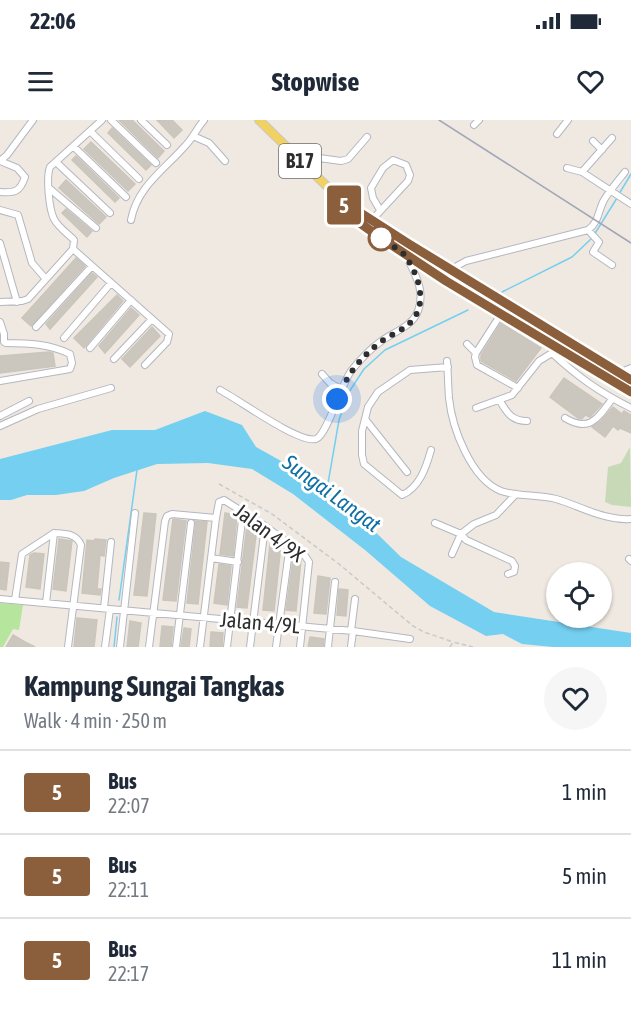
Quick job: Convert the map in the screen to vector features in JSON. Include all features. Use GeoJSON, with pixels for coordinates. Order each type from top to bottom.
{"type":"FeatureCollection","features":[{"type":"Feature","properties":{"kind":"main road","name":"B17"},"geometry":{"type":"LineString","coordinates":[[259,120],[342,201],[631,380]]}},
{"type":"Feature","properties":{"kind":"main road","name":"B17"},"geometry":{"type":"LineString","coordinates":[[342,201],[350,216],[405,255],[501,314],[554,350],[631,392]]}},
{"type":"Feature","properties":{"kind":"street"},"geometry":{"type":"LineString","coordinates":[[0,192],[17,192],[21,189],[25,177],[17,168],[0,161],[33,120]]}},
{"type":"Feature","properties":{"kind":"street"},"geometry":{"type":"LineString","coordinates":[[0,303],[17,302],[28,298],[73,249],[74,240],[54,219],[48,187],[48,171],[102,120]]}},
{"type":"Feature","properties":{"kind":"street"},"geometry":{"type":"LineString","coordinates":[[111,120],[156,163]]}},
{"type":"Feature","properties":{"kind":"street"},"geometry":{"type":"LineString","coordinates":[[141,120],[167,145]]}},
{"type":"Feature","properties":{"kind":"street"},"geometry":{"type":"LineString","coordinates":[[131,220],[133,206],[144,189],[186,146],[204,120]]}},
{"type":"Feature","properties":{"kind":"street"},"geometry":{"type":"LineString","coordinates":[[557,134],[568,120]]}},
{"type":"Feature","properties":{"kind":"street"},"geometry":{"type":"LineString","coordinates":[[90,131],[139,179]]}},
{"type":"Feature","properties":{"kind":"street"},"geometry":{"type":"LineString","coordinates":[[193,136],[209,143],[225,161]]}},
{"type":"Feature","properties":{"kind":"street"},"geometry":{"type":"LineString","coordinates":[[308,169],[319,158],[341,161],[348,159],[367,137]]}},
{"type":"Feature","properties":{"kind":"street"},"geometry":{"type":"LineString","coordinates":[[582,172],[612,138]]}},
{"type":"Feature","properties":{"kind":"street"},"geometry":{"type":"LineString","coordinates":[[593,141],[602,150]]}},
{"type":"Feature","properties":{"kind":"street"},"geometry":{"type":"LineString","coordinates":[[73,146],[126,197]]}},
{"type":"Feature","properties":{"kind":"street"},"geometry":{"type":"LineString","coordinates":[[372,220],[408,181],[411,175],[406,165],[393,160],[383,168],[371,188],[373,198],[380,210]]}},
{"type":"Feature","properties":{"kind":"street"},"geometry":{"type":"LineString","coordinates":[[56,162],[110,213]]}},
{"type":"Feature","properties":{"kind":"street"},"geometry":{"type":"LineString","coordinates":[[567,168],[582,172],[631,204]]}},
{"type":"Feature","properties":{"kind":"street"},"geometry":{"type":"LineString","coordinates":[[446,281],[452,271],[466,261],[589,232],[600,214],[604,200],[612,193],[625,172]]}},
{"type":"Feature","properties":{"kind":"street"},"geometry":{"type":"LineString","coordinates":[[48,187],[96,228]]}},
{"type":"Feature","properties":{"kind":"street"},"geometry":{"type":"LineString","coordinates":[[0,210],[18,215],[32,263],[45,278]]}},
{"type":"Feature","properties":{"kind":"street"},"geometry":{"type":"LineString","coordinates":[[589,232],[599,241],[593,252],[612,265]]}},
{"type":"Feature","properties":{"kind":"street"},"geometry":{"type":"LineString","coordinates":[[0,243],[17,302]]}},
{"type":"Feature","properties":{"kind":"street"},"geometry":{"type":"LineString","coordinates":[[73,249],[169,334],[167,342],[145,365]]}},
{"type":"Feature","properties":{"kind":"street"},"geometry":{"type":"LineString","coordinates":[[220,390],[261,416],[299,436],[313,440],[319,438],[324,432],[349,374],[379,343],[404,328],[417,313],[421,300],[421,288],[405,255]]}},
{"type":"Feature","properties":{"kind":"street"},"geometry":{"type":"LineString","coordinates":[[36,327],[92,266]]}},
{"type":"Feature","properties":{"kind":"street"},"geometry":{"type":"LineString","coordinates":[[64,338],[111,283]]}},
{"type":"Feature","properties":{"kind":"street"},"geometry":{"type":"LineString","coordinates":[[90,348],[131,300]]}},
{"type":"Feature","properties":{"kind":"street"},"geometry":{"type":"LineString","coordinates":[[501,314],[475,357],[477,365],[518,388]]}},
{"type":"Feature","properties":{"kind":"street"},"geometry":{"type":"LineString","coordinates":[[114,359],[152,319]]}},
{"type":"Feature","properties":{"kind":"street"},"geometry":{"type":"LineString","coordinates":[[0,322],[6,344],[21,343],[56,348],[70,354],[72,363],[70,369],[0,381]]}},
{"type":"Feature","properties":{"kind":"street"},"geometry":{"type":"LineString","coordinates":[[467,344],[476,353]]}},
{"type":"Feature","properties":{"kind":"street"},"geometry":{"type":"LineString","coordinates":[[476,408],[512,395],[539,361],[554,350],[577,376],[612,399],[631,408]]}},
{"type":"Feature","properties":{"kind":"street"},"geometry":{"type":"LineString","coordinates":[[430,450],[420,479],[409,492],[402,495],[364,464],[362,431],[368,407],[378,392],[410,370],[447,364],[452,419],[473,466],[486,481],[503,492],[551,498],[600,515],[631,519]]}},
{"type":"Feature","properties":{"kind":"street"},"geometry":{"type":"LineString","coordinates":[[619,373],[631,368]]}},
{"type":"Feature","properties":{"kind":"street"},"geometry":{"type":"LineString","coordinates":[[322,374],[330,383],[341,389]]}},
{"type":"Feature","properties":{"kind":"street"},"geometry":{"type":"LineString","coordinates":[[0,426],[38,410],[111,388]]}},
{"type":"Feature","properties":{"kind":"street"},"geometry":{"type":"LineString","coordinates":[[565,418],[579,423],[592,423],[597,420],[612,399]]}},
{"type":"Feature","properties":{"kind":"street"},"geometry":{"type":"LineString","coordinates":[[0,416],[28,401]]}},
{"type":"Feature","properties":{"kind":"street"},"geometry":{"type":"LineString","coordinates":[[500,401],[510,417],[519,421],[527,421]]}},
{"type":"Feature","properties":{"kind":"street"},"geometry":{"type":"LineString","coordinates":[[365,419],[407,472]]}},
{"type":"Feature","properties":{"kind":"street"},"geometry":{"type":"LineString","coordinates":[[452,554],[461,534],[474,524],[496,514],[516,494]]}},
{"type":"Feature","properties":{"kind":"street","name":"Jalan 4/9X"},"geometry":{"type":"LineString","coordinates":[[216,518],[219,502],[222,500],[265,526],[305,556],[309,562],[303,627]]}},
{"type":"Feature","properties":{"kind":"street"},"geometry":{"type":"LineString","coordinates":[[227,647],[243,512]]}},
{"type":"Feature","properties":{"kind":"street"},"geometry":{"type":"LineString","coordinates":[[120,647],[135,513]]}},
{"type":"Feature","properties":{"kind":"street"},"geometry":{"type":"LineString","coordinates":[[149,647],[165,521],[167,516],[172,514],[216,518],[200,647]]}},
{"type":"Feature","properties":{"kind":"street"},"geometry":{"type":"LineString","coordinates":[[176,647],[191,523]]}},
{"type":"Feature","properties":{"kind":"street"},"geometry":{"type":"LineString","coordinates":[[435,523],[512,561],[516,566],[514,572],[508,574]]}},
{"type":"Feature","properties":{"kind":"street"},"geometry":{"type":"LineString","coordinates":[[250,647],[265,526]]}},
{"type":"Feature","properties":{"kind":"street"},"geometry":{"type":"LineString","coordinates":[[46,603],[54,533]]}},
{"type":"Feature","properties":{"kind":"street"},"geometry":{"type":"LineString","coordinates":[[15,600],[22,554],[54,533],[71,535],[79,540],[81,545],[68,647]]}},
{"type":"Feature","properties":{"kind":"street"},"geometry":{"type":"LineString","coordinates":[[105,647],[111,542]]}},
{"type":"Feature","properties":{"kind":"street"},"geometry":{"type":"LineString","coordinates":[[276,647],[290,544]]}},
{"type":"Feature","properties":{"kind":"street"},"geometry":{"type":"LineString","coordinates":[[211,558],[238,562]]}},
{"type":"Feature","properties":{"kind":"street"},"geometry":{"type":"LineString","coordinates":[[327,647],[335,582]]}},
{"type":"Feature","properties":{"kind":"street","name":"Jalan 4/9L"},"geometry":{"type":"LineString","coordinates":[[0,599],[352,631],[410,639]]}},
{"type":"Feature","properties":{"kind":"street"},"geometry":{"type":"LineString","coordinates":[[351,647],[355,599]]}},
{"type":"Feature","properties":{"kind":"street"},"geometry":{"type":"LineString","coordinates":[[300,647],[303,627]]}},
{"type":"Feature","properties":{"kind":"path"},"geometry":{"type":"LineString","coordinates":[[219,484],[272,514],[339,564],[413,626],[424,632],[473,647]]}},
{"type":"Feature","properties":{"kind":"path"},"geometry":{"type":"LineString","coordinates":[[450,647],[453,642]]}},
{"type":"Feature","properties":{"kind":"green space"},"geometry":{"type":"Polygon","coordinates":[[[630,447],[631,507],[612,505],[605,502],[608,467],[621,463],[630,447]]]}},
{"type":"Feature","properties":{"kind":"green space"},"geometry":{"type":"Polygon","coordinates":[[[0,603],[23,605],[19,630],[13,629],[3,647],[0,647],[0,603]]]}},
{"type":"Feature","properties":{"kind":"water"},"geometry":{"type":"Polygon","coordinates":[[[205,411],[242,425],[256,447],[317,481],[361,518],[401,557],[494,612],[546,620],[546,628],[598,628],[631,633],[631,647],[553,647],[522,644],[503,634],[486,636],[430,606],[365,550],[293,494],[252,469],[208,463],[157,464],[84,491],[56,495],[27,495],[11,500],[0,500],[0,459],[112,430],[155,430],[205,411]]]}},
{"type":"Feature","properties":{"kind":"building"},"geometry":{"type":"Polygon","coordinates":[[[119,120],[132,120],[164,151],[158,158],[119,120]]]}},
{"type":"Feature","properties":{"kind":"building"},"geometry":{"type":"Polygon","coordinates":[[[157,120],[172,120],[182,130],[174,138],[157,120]]]}},
{"type":"Feature","properties":{"kind":"building"},"geometry":{"type":"Polygon","coordinates":[[[112,128],[151,165],[146,170],[108,133],[112,128]]]}},
{"type":"Feature","properties":{"kind":"building"},"geometry":{"type":"Polygon","coordinates":[[[91,142],[135,184],[128,191],[84,149],[91,142]]]}},
{"type":"Feature","properties":{"kind":"building"},"geometry":{"type":"Polygon","coordinates":[[[76,156],[119,198],[115,202],[72,160],[76,156]]]}},
{"type":"Feature","properties":{"kind":"building"},"geometry":{"type":"Polygon","coordinates":[[[66,180],[106,217],[99,224],[59,188],[66,180]]]}},
{"type":"Feature","properties":{"kind":"building"},"geometry":{"type":"Polygon","coordinates":[[[66,209],[92,231],[87,237],[62,213],[66,209]]]}},
{"type":"Feature","properties":{"kind":"building"},"geometry":{"type":"Polygon","coordinates":[[[76,258],[85,266],[31,326],[22,318],[76,258]]]}},
{"type":"Feature","properties":{"kind":"building"},"geometry":{"type":"Polygon","coordinates":[[[92,273],[97,277],[50,329],[46,324],[92,273]]]}},
{"type":"Feature","properties":{"kind":"building"},"geometry":{"type":"Polygon","coordinates":[[[117,295],[123,301],[84,348],[74,338],[117,295]]]}},
{"type":"Feature","properties":{"kind":"building"},"geometry":{"type":"Polygon","coordinates":[[[131,308],[139,315],[105,353],[99,346],[131,308]]]}},
{"type":"Feature","properties":{"kind":"building"},"geometry":{"type":"Polygon","coordinates":[[[501,323],[541,348],[516,381],[481,361],[481,355],[501,323]]]}},
{"type":"Feature","properties":{"kind":"building"},"geometry":{"type":"Polygon","coordinates":[[[152,327],[160,336],[130,367],[122,359],[152,327]]]}},
{"type":"Feature","properties":{"kind":"building"},"geometry":{"type":"Polygon","coordinates":[[[53,353],[55,366],[0,373],[0,356],[53,353]]]}},
{"type":"Feature","properties":{"kind":"building"},"geometry":{"type":"Polygon","coordinates":[[[564,378],[602,404],[590,417],[585,415],[582,419],[578,418],[550,397],[564,378]]]}},
{"type":"Feature","properties":{"kind":"building"},"geometry":{"type":"Polygon","coordinates":[[[613,407],[622,414],[624,411],[631,415],[631,433],[620,428],[618,430],[613,426],[605,437],[592,427],[601,421],[613,407]]]}},
{"type":"Feature","properties":{"kind":"building"},"geometry":{"type":"Polygon","coordinates":[[[144,513],[156,514],[147,596],[134,595],[144,513]]]}},
{"type":"Feature","properties":{"kind":"building"},"geometry":{"type":"Polygon","coordinates":[[[225,513],[237,515],[233,556],[220,554],[225,513]]]}},
{"type":"Feature","properties":{"kind":"building"},"geometry":{"type":"Polygon","coordinates":[[[173,519],[186,521],[176,601],[163,600],[173,519]]]}},
{"type":"Feature","properties":{"kind":"building"},"geometry":{"type":"Polygon","coordinates":[[[196,521],[207,522],[198,604],[187,603],[196,521]]]}},
{"type":"Feature","properties":{"kind":"building"},"geometry":{"type":"Polygon","coordinates":[[[247,525],[257,527],[247,608],[237,607],[247,525]]]}},
{"type":"Feature","properties":{"kind":"building"},"geometry":{"type":"Polygon","coordinates":[[[59,539],[72,541],[66,591],[53,589],[59,539]]]}},
{"type":"Feature","properties":{"kind":"building"},"geometry":{"type":"Polygon","coordinates":[[[95,539],[106,540],[104,556],[100,555],[97,589],[101,589],[100,595],[82,593],[87,540],[94,541],[95,539]]]}},
{"type":"Feature","properties":{"kind":"building"},"geometry":{"type":"Polygon","coordinates":[[[270,544],[281,545],[274,611],[263,610],[270,544]]]}},
{"type":"Feature","properties":{"kind":"building"},"geometry":{"type":"Polygon","coordinates":[[[44,554],[40,589],[26,587],[30,555],[44,554]]]}},
{"type":"Feature","properties":{"kind":"building"},"geometry":{"type":"Polygon","coordinates":[[[293,559],[301,560],[296,611],[286,610],[293,559]]]}},
{"type":"Feature","properties":{"kind":"building"},"geometry":{"type":"Polygon","coordinates":[[[0,562],[9,563],[6,590],[0,589],[0,562]]]}},
{"type":"Feature","properties":{"kind":"building"},"geometry":{"type":"Polygon","coordinates":[[[219,564],[231,566],[227,605],[214,603],[219,564]]]}},
{"type":"Feature","properties":{"kind":"building"},"geometry":{"type":"Polygon","coordinates":[[[318,576],[330,578],[326,614],[314,613],[318,576]]]}},
{"type":"Feature","properties":{"kind":"building"},"geometry":{"type":"Polygon","coordinates":[[[339,589],[348,590],[346,616],[337,615],[339,589]]]}},
{"type":"Feature","properties":{"kind":"building"},"geometry":{"type":"Polygon","coordinates":[[[77,618],[97,620],[94,647],[74,647],[77,618]]]}},
{"type":"Feature","properties":{"kind":"building"},"geometry":{"type":"Polygon","coordinates":[[[130,621],[141,623],[138,647],[127,647],[130,621]]]}},
{"type":"Feature","properties":{"kind":"building"},"geometry":{"type":"Polygon","coordinates":[[[162,626],[173,627],[171,647],[160,647],[162,626]]]}},
{"type":"Feature","properties":{"kind":"building"},"geometry":{"type":"Polygon","coordinates":[[[184,628],[191,629],[189,647],[181,647],[184,628]]]}},
{"type":"Feature","properties":{"kind":"building"},"geometry":{"type":"Polygon","coordinates":[[[211,632],[223,633],[222,647],[210,647],[211,632]]]}},
{"type":"Feature","properties":{"kind":"building"},"geometry":{"type":"Polygon","coordinates":[[[13,635],[25,642],[35,647],[6,647],[13,635]]]}},
{"type":"Feature","properties":{"kind":"building"},"geometry":{"type":"Polygon","coordinates":[[[310,637],[324,639],[323,647],[308,647],[310,637]]]}},
{"type":"Feature","properties":{"kind":"waterway"},"geometry":{"type":"LineString","coordinates":[[619,194],[631,174]]}},
{"type":"Feature","properties":{"kind":"waterway"},"geometry":{"type":"LineString","coordinates":[[594,235],[617,198]]}},
{"type":"Feature","properties":{"kind":"waterway"},"geometry":{"type":"LineString","coordinates":[[502,292],[572,257],[591,239]]}},
{"type":"Feature","properties":{"kind":"waterway","name":"Sungai Langat"},"geometry":{"type":"LineString","coordinates":[[327,489],[339,420],[349,392],[364,369],[385,350],[468,310]]}},
{"type":"Feature","properties":{"kind":"waterway"},"geometry":{"type":"LineString","coordinates":[[119,600],[137,470]]}},
{"type":"Feature","properties":{"kind":"waterway"},"geometry":{"type":"LineString","coordinates":[[114,647],[117,617]]}},
{"type":"Feature","properties":{"kind":"railway"},"geometry":{"type":"LineString","coordinates":[[439,120],[631,243]]}},
{"type":"Feature","properties":{"kind":"bus line","name":"5"},"geometry":{"type":"LineString","coordinates":[[631,380],[342,201],[350,216],[446,281],[631,392]]}},
{"type":"Feature","properties":{"kind":"route"},"geometry":{"type":"LineString","coordinates":[[337,399],[349,374],[358,363],[379,343],[411,322],[421,300],[421,288],[405,255],[381,238]]}}]}
